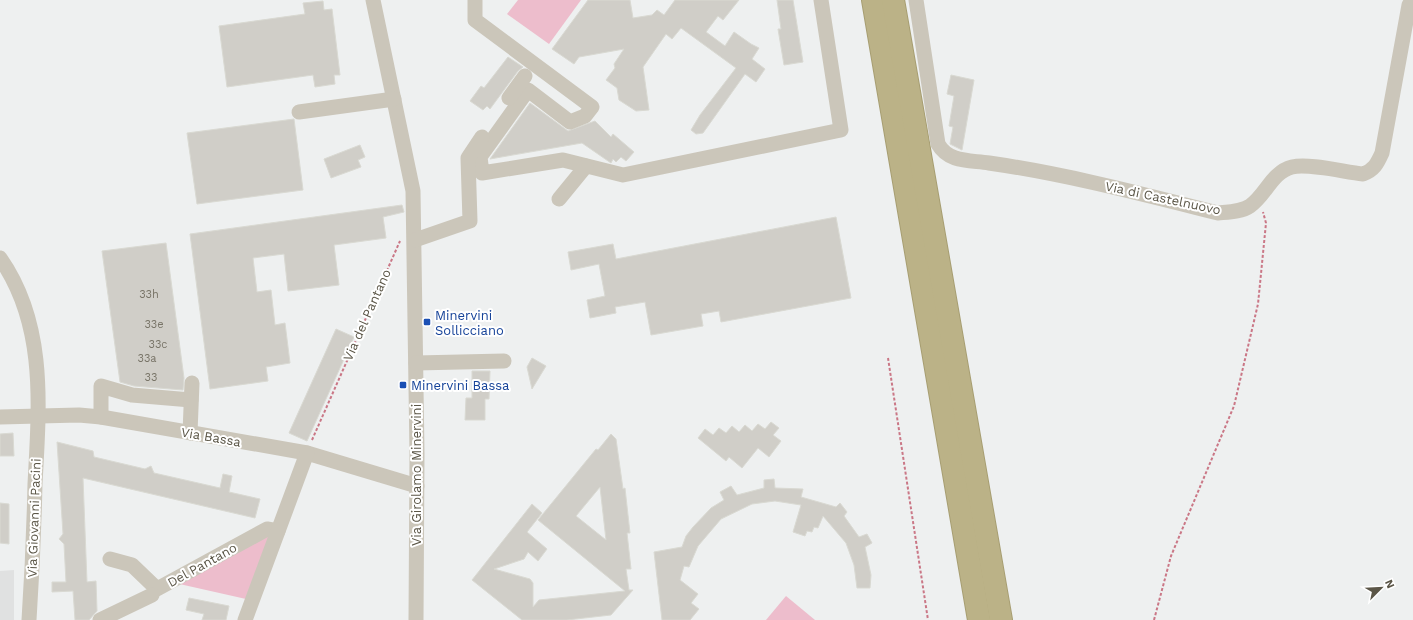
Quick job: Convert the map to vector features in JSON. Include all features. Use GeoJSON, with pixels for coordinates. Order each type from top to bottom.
{"type":"FeatureCollection","features":[{"type":"Feature","properties":{"kind":"highway"},"geometry":{"type":"LineString","coordinates":[[893,0],[1001,620]]}},
{"type":"Feature","properties":{"kind":"highway"},"geometry":{"type":"LineString","coordinates":[[874,4],[979,620]]}},
{"type":"Feature","properties":{"kind":"street"},"geometry":{"type":"LineString","coordinates":[[299,112],[394,99],[373,0]]}},
{"type":"Feature","properties":{"kind":"street"},"geometry":{"type":"LineString","coordinates":[[475,0],[475,20],[592,107],[585,116],[570,122],[528,90],[480,157],[482,173],[563,160],[623,175],[841,130],[821,0]]}},
{"type":"Feature","properties":{"kind":"street","name":"Via di Castelnuovo"},"geometry":{"type":"LineString","coordinates":[[916,0],[938,144],[943,153],[954,159],[1025,168],[1218,213],[1235,212],[1250,207],[1259,199],[1281,172],[1292,167],[1362,174],[1371,171],[1376,166],[1382,153],[1409,5],[1412,0]]}},
{"type":"Feature","properties":{"kind":"street"},"geometry":{"type":"LineString","coordinates":[[408,239],[470,221],[468,158],[525,76]]}},
{"type":"Feature","properties":{"kind":"street","name":"Via Girolamo Minervini"},"geometry":{"type":"LineString","coordinates":[[394,99],[413,191],[413,211],[408,239],[416,363],[416,620]]}},
{"type":"Feature","properties":{"kind":"street"},"geometry":{"type":"LineString","coordinates":[[559,199],[586,166]]}},
{"type":"Feature","properties":{"kind":"street","name":"Via Giovanni Pacini"},"geometry":{"type":"LineString","coordinates":[[0,258],[18,291],[32,332],[37,367],[38,415],[30,620]]}},
{"type":"Feature","properties":{"kind":"street"},"geometry":{"type":"LineString","coordinates":[[416,363],[504,361]]}},
{"type":"Feature","properties":{"kind":"street"},"geometry":{"type":"LineString","coordinates":[[190,433],[192,383]]}},
{"type":"Feature","properties":{"kind":"street"},"geometry":{"type":"LineString","coordinates":[[101,417],[101,386],[132,395],[191,400]]}},
{"type":"Feature","properties":{"kind":"street","name":"Via Bassa"},"geometry":{"type":"LineString","coordinates":[[0,417],[79,415],[101,417],[306,453],[417,486]]}},
{"type":"Feature","properties":{"kind":"street"},"geometry":{"type":"LineString","coordinates":[[245,620],[306,453]]}},
{"type":"Feature","properties":{"kind":"street","name":"Del Pantano"},"geometry":{"type":"LineString","coordinates":[[110,559],[132,564],[157,589],[266,529],[278,531]]}},
{"type":"Feature","properties":{"kind":"street"},"geometry":{"type":"LineString","coordinates":[[100,620],[152,595]]}},
{"type":"Feature","properties":{"kind":"path"},"geometry":{"type":"LineString","coordinates":[[1154,620],[1172,556],[1234,406],[1258,304],[1266,223],[1259,199]]}},
{"type":"Feature","properties":{"kind":"path","name":"Via del Pantano"},"geometry":{"type":"LineString","coordinates":[[306,453],[408,239]]}},
{"type":"Feature","properties":{"kind":"path"},"geometry":{"type":"LineString","coordinates":[[888,358],[928,620]]}},
{"type":"Feature","properties":{"kind":"shaded area"},"geometry":{"type":"Polygon","coordinates":[[[518,0],[581,0],[549,44],[507,14],[518,0]]]}},
{"type":"Feature","properties":{"kind":"shaded area"},"geometry":{"type":"Polygon","coordinates":[[[270,535],[246,599],[175,583],[270,535]]]}},
{"type":"Feature","properties":{"kind":"shaded area"},"geometry":{"type":"Polygon","coordinates":[[[14,570],[14,620],[0,620],[0,571],[14,570]]]}},
{"type":"Feature","properties":{"kind":"shaded area"},"geometry":{"type":"Polygon","coordinates":[[[786,596],[815,620],[766,620],[786,596]]]}},
{"type":"Feature","properties":{"kind":"building"},"geometry":{"type":"Polygon","coordinates":[[[588,0],[630,0],[633,18],[652,15],[657,10],[664,15],[675,0],[739,0],[723,20],[718,16],[706,32],[725,46],[734,32],[759,48],[752,59],[765,69],[756,82],[745,74],[703,133],[696,134],[691,130],[700,115],[736,68],[681,28],[672,39],[666,34],[643,67],[649,110],[636,111],[619,100],[617,88],[606,80],[615,68],[614,64],[624,49],[579,57],[574,64],[552,49],[588,0]]]}},
{"type":"Feature","properties":{"kind":"building"},"geometry":{"type":"Polygon","coordinates":[[[777,0],[793,0],[803,62],[784,65],[778,29],[781,29],[777,0]]]}},
{"type":"Feature","properties":{"kind":"building"},"geometry":{"type":"Polygon","coordinates":[[[323,1],[324,10],[332,9],[340,75],[334,75],[335,84],[315,87],[313,75],[227,87],[219,26],[305,14],[303,3],[323,1]]]}},
{"type":"Feature","properties":{"kind":"building"},"geometry":{"type":"Polygon","coordinates":[[[508,57],[523,67],[518,71],[490,109],[487,106],[483,110],[470,101],[481,86],[484,88],[508,57]]]}},
{"type":"Feature","properties":{"kind":"building"},"geometry":{"type":"Polygon","coordinates":[[[951,75],[974,80],[962,150],[950,144],[953,127],[949,126],[954,96],[947,94],[951,75]]]}},
{"type":"Feature","properties":{"kind":"building"},"geometry":{"type":"Polygon","coordinates":[[[530,103],[568,131],[595,121],[611,137],[613,134],[634,152],[626,161],[621,157],[616,162],[613,159],[611,163],[582,143],[490,159],[530,103]]]}},
{"type":"Feature","properties":{"kind":"building"},"geometry":{"type":"Polygon","coordinates":[[[294,119],[303,190],[197,204],[187,133],[294,119]]]}},
{"type":"Feature","properties":{"kind":"building"},"geometry":{"type":"Polygon","coordinates":[[[360,145],[365,157],[358,160],[361,167],[331,178],[324,159],[360,145]]]}},
{"type":"Feature","properties":{"kind":"building"},"geometry":{"type":"Polygon","coordinates":[[[402,205],[404,212],[383,217],[386,238],[334,245],[339,285],[288,291],[284,254],[253,258],[257,292],[271,290],[275,325],[285,323],[290,363],[266,367],[268,381],[210,389],[190,234],[402,205]]]}},
{"type":"Feature","properties":{"kind":"building"},"geometry":{"type":"Polygon","coordinates":[[[836,217],[851,298],[721,322],[719,311],[701,314],[703,326],[651,335],[645,302],[615,307],[616,313],[590,318],[587,300],[605,296],[599,264],[571,270],[568,252],[613,244],[616,259],[836,217]]]}},
{"type":"Feature","properties":{"kind":"building"},"geometry":{"type":"Polygon","coordinates":[[[166,243],[184,378],[183,390],[134,386],[120,382],[102,251],[166,243]]]}},
{"type":"Feature","properties":{"kind":"building"},"geometry":{"type":"Polygon","coordinates":[[[336,329],[354,337],[307,441],[289,433],[336,329]]]}},
{"type":"Feature","properties":{"kind":"building"},"geometry":{"type":"Polygon","coordinates":[[[532,358],[546,366],[532,389],[527,367],[532,358]]]}},
{"type":"Feature","properties":{"kind":"building"},"geometry":{"type":"Polygon","coordinates":[[[472,371],[490,371],[489,399],[485,399],[485,420],[465,420],[466,398],[472,398],[472,371]]]}},
{"type":"Feature","properties":{"kind":"building"},"geometry":{"type":"Polygon","coordinates":[[[771,422],[779,428],[773,435],[781,441],[769,457],[758,448],[742,468],[729,457],[726,461],[698,438],[705,429],[713,435],[719,428],[726,433],[732,426],[739,432],[745,425],[752,431],[758,424],[765,429],[771,422]]]}},
{"type":"Feature","properties":{"kind":"building"},"geometry":{"type":"Polygon","coordinates":[[[13,433],[14,456],[0,456],[0,434],[13,433]]]}},
{"type":"Feature","properties":{"kind":"building"},"geometry":{"type":"Polygon","coordinates":[[[611,434],[616,439],[623,489],[625,488],[630,533],[627,533],[631,569],[626,569],[629,590],[633,590],[611,615],[567,620],[522,620],[472,580],[532,504],[542,513],[527,532],[547,549],[538,561],[528,552],[524,559],[494,569],[530,579],[533,583],[533,607],[539,600],[625,591],[538,520],[596,449],[598,450],[611,434]],[[600,487],[576,516],[606,540],[600,487]]]}},
{"type":"Feature","properties":{"kind":"building"},"geometry":{"type":"Polygon","coordinates":[[[57,442],[93,451],[94,457],[145,469],[151,466],[154,473],[220,488],[223,474],[232,476],[229,492],[260,499],[255,518],[83,478],[87,582],[96,581],[97,611],[89,620],[75,620],[73,591],[52,592],[52,582],[66,582],[64,544],[59,539],[63,534],[57,442]]]}},
{"type":"Feature","properties":{"kind":"building"},"geometry":{"type":"Polygon","coordinates":[[[774,479],[775,488],[803,489],[801,497],[836,507],[840,503],[847,512],[844,516],[859,537],[867,534],[872,543],[865,547],[871,575],[870,588],[857,588],[854,565],[846,543],[823,516],[818,528],[814,527],[812,532],[807,531],[805,536],[793,532],[801,505],[775,501],[752,504],[721,519],[698,546],[689,567],[684,566],[680,580],[698,594],[691,603],[699,609],[690,620],[662,620],[654,552],[682,547],[686,536],[693,527],[711,508],[724,500],[720,492],[731,486],[737,495],[764,488],[764,480],[774,479]]]}},
{"type":"Feature","properties":{"kind":"building"},"geometry":{"type":"Polygon","coordinates":[[[0,503],[9,504],[9,544],[0,543],[0,503]]]}},
{"type":"Feature","properties":{"kind":"building"},"geometry":{"type":"Polygon","coordinates":[[[189,598],[229,606],[226,620],[202,620],[204,614],[186,610],[189,598]]]}},
{"type":"Feature","properties":{"kind":"place","name":"Minervini Sollicciano"},"geometry":{"type":"Point","coordinates":[427,322]}},
{"type":"Feature","properties":{"kind":"place","name":"Minervini Bassa"},"geometry":{"type":"Point","coordinates":[403,385]}}]}
